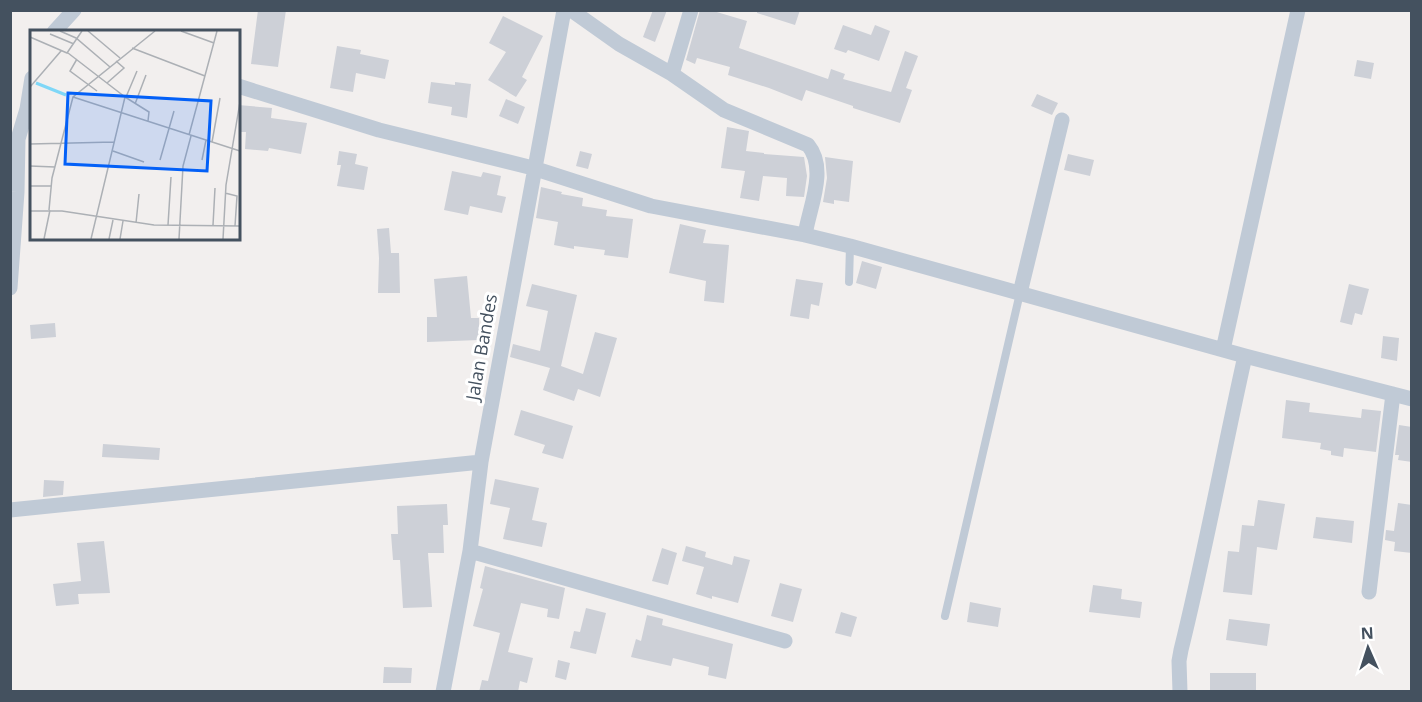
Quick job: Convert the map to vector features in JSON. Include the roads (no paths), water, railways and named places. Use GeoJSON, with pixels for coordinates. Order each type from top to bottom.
{"type":"FeatureCollection","features":[{"type":"Feature","properties":{"kind":"street"},"geometry":{"type":"LineString","coordinates":[[56,30],[74,10]]}},
{"type":"Feature","properties":{"kind":"street","name":"Jalan Bandes"},"geometry":{"type":"LineString","coordinates":[[443,692],[470,550],[481,462],[533,168],[564,10]]}},
{"type":"Feature","properties":{"kind":"street"},"geometry":{"type":"LineString","coordinates":[[571,10],[619,44],[672,74],[724,110],[803,142],[811,149],[816,164],[817,180],[805,235]]}},
{"type":"Feature","properties":{"kind":"street"},"geometry":{"type":"LineString","coordinates":[[672,74],[691,10]]}},
{"type":"Feature","properties":{"kind":"street"},"geometry":{"type":"LineString","coordinates":[[1223,350],[1298,10]]}},
{"type":"Feature","properties":{"kind":"street"},"geometry":{"type":"LineString","coordinates":[[240,87],[379,130],[533,168],[651,206],[805,235],[850,246],[1245,356],[1412,399]]}},
{"type":"Feature","properties":{"kind":"street"},"geometry":{"type":"LineString","coordinates":[[10,288],[17,192],[18,140],[30,90]]}},
{"type":"Feature","properties":{"kind":"street"},"geometry":{"type":"LineString","coordinates":[[1020,293],[1062,120]]}},
{"type":"Feature","properties":{"kind":"street"},"geometry":{"type":"LineString","coordinates":[[1180,692],[1180,650],[1199,576],[1245,356]]}},
{"type":"Feature","properties":{"kind":"street"},"geometry":{"type":"LineString","coordinates":[[1369,592],[1392,394]]}},
{"type":"Feature","properties":{"kind":"street"},"geometry":{"type":"LineString","coordinates":[[10,510],[481,462]]}},
{"type":"Feature","properties":{"kind":"street"},"geometry":{"type":"LineString","coordinates":[[470,550],[785,641]]}},
{"type":"Feature","properties":{"kind":"lane"},"geometry":{"type":"LineString","coordinates":[[849,282],[850,246]]}},
{"type":"Feature","properties":{"kind":"lane"},"geometry":{"type":"LineString","coordinates":[[945,616],[1020,293]]}}]}
